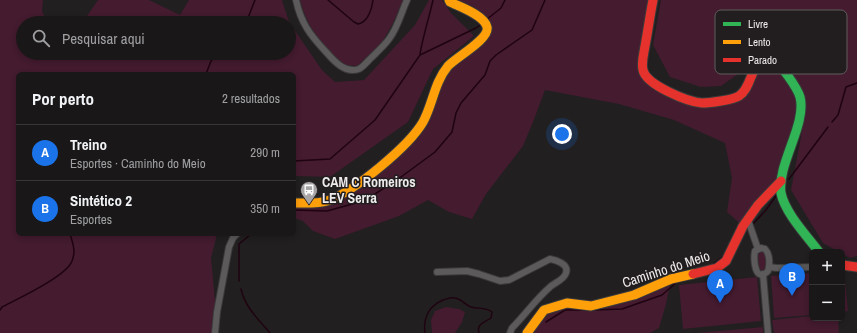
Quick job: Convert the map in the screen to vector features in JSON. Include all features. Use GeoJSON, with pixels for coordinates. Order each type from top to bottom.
{"type":"FeatureCollection","features":[{"type":"Feature","properties":{"kind":"street"},"geometry":{"type":"LineString","coordinates":[[296,0],[302,20],[311,37],[336,64],[342,68],[350,69],[358,69],[390,39],[397,26],[407,0]]}},
{"type":"Feature","properties":{"kind":"street"},"geometry":{"type":"LineString","coordinates":[[296,203],[328,201],[339,196],[391,157],[421,124],[427,113],[438,81],[445,68],[486,35],[488,28],[487,24],[480,17],[450,2],[449,0]]}},
{"type":"Feature","properties":{"kind":"street"},"geometry":{"type":"LineString","coordinates":[[653,0],[642,67],[647,78],[653,83],[696,103],[713,102],[742,95],[745,92],[752,74]]}},
{"type":"Feature","properties":{"kind":"street"},"geometry":{"type":"LineString","coordinates":[[786,74],[796,87],[801,97],[802,106],[781,180],[781,191],[786,207],[817,249]]}},
{"type":"Feature","properties":{"kind":"street","name":"Caminho do Meio"},"geometry":{"type":"LineString","coordinates":[[527,333],[544,310],[567,303],[591,306],[634,295],[671,279],[717,268],[722,265],[731,255],[739,232],[781,180]]}},
{"type":"Feature","properties":{"kind":"street"},"geometry":{"type":"LineString","coordinates":[[748,220],[758,249],[755,253],[756,271],[760,274],[767,273],[769,267],[768,252],[765,249],[758,249]]}},
{"type":"Feature","properties":{"kind":"street"},"geometry":{"type":"LineString","coordinates":[[215,333],[217,312],[229,247],[235,236]]}},
{"type":"Feature","properties":{"kind":"street"},"geometry":{"type":"LineString","coordinates":[[437,272],[479,274],[500,281],[509,280],[550,259],[556,260],[564,265],[566,272],[564,277],[550,287],[512,328],[510,333]]}},
{"type":"Feature","properties":{"kind":"street"},"geometry":{"type":"LineString","coordinates":[[845,265],[857,267]]}},
{"type":"Feature","properties":{"kind":"street"},"geometry":{"type":"LineString","coordinates":[[769,267],[809,267]]}},
{"type":"Feature","properties":{"kind":"street"},"geometry":{"type":"LineString","coordinates":[[763,274],[768,333]]}},
{"type":"Feature","properties":{"kind":"shaded area"},"geometry":{"type":"Polygon","coordinates":[[[0,0],[43,0],[42,11],[44,16],[16,16],[16,60],[296,60],[296,32],[322,70],[335,82],[364,80],[415,25],[429,0],[442,0],[451,13],[474,36],[433,69],[408,122],[330,177],[296,176],[296,72],[16,72],[16,236],[216,236],[211,258],[218,333],[0,333],[0,0]]]}},
{"type":"Feature","properties":{"kind":"shaded area"},"geometry":{"type":"Polygon","coordinates":[[[98,0],[149,0],[180,15],[189,0],[282,0],[287,16],[87,16],[98,0]]]}},
{"type":"Feature","properties":{"kind":"shaded area"},"geometry":{"type":"Polygon","coordinates":[[[300,0],[403,0],[393,23],[381,44],[357,66],[341,65],[327,50],[311,28],[300,0]]]}},
{"type":"Feature","properties":{"kind":"shaded area"},"geometry":{"type":"Polygon","coordinates":[[[449,0],[653,0],[645,46],[647,78],[688,100],[738,97],[750,74],[783,74],[796,87],[800,116],[788,166],[744,227],[727,212],[732,178],[725,143],[674,120],[619,104],[545,90],[523,146],[486,194],[472,219],[449,212],[428,200],[399,216],[335,239],[313,231],[303,221],[296,219],[296,203],[339,196],[421,124],[438,81],[488,28],[449,0]]]}},
{"type":"Feature","properties":{"kind":"shaded area"},"geometry":{"type":"Polygon","coordinates":[[[661,0],[857,0],[857,256],[850,258],[845,255],[845,249],[834,249],[823,243],[791,190],[801,137],[805,97],[792,74],[847,74],[847,10],[715,10],[715,74],[738,74],[721,86],[701,87],[670,77],[653,45],[661,0]]]}},
{"type":"Feature","properties":{"kind":"shaded area"},"geometry":{"type":"Polygon","coordinates":[[[761,251],[765,253],[768,268],[762,271],[759,268],[758,255],[761,251]]]}},
{"type":"Feature","properties":{"kind":"shaded area"},"geometry":{"type":"Polygon","coordinates":[[[809,273],[809,315],[774,318],[771,276],[809,273]]]}},
{"type":"Feature","properties":{"kind":"shaded area"},"geometry":{"type":"Polygon","coordinates":[[[757,277],[761,321],[683,329],[679,285],[757,277]]]}},
{"type":"Feature","properties":{"kind":"shaded area"},"geometry":{"type":"Polygon","coordinates":[[[671,279],[659,328],[650,333],[532,333],[544,310],[567,303],[634,295],[671,279]]]}},
{"type":"Feature","properties":{"kind":"shaded area"},"geometry":{"type":"Polygon","coordinates":[[[845,280],[848,311],[845,312],[845,280]]]}},
{"type":"Feature","properties":{"kind":"shaded area"},"geometry":{"type":"Polygon","coordinates":[[[446,307],[459,309],[465,312],[462,322],[455,333],[432,333],[431,320],[435,311],[446,307]]]}},
{"type":"Feature","properties":{"kind":"shaded area"},"geometry":{"type":"Polygon","coordinates":[[[809,316],[809,321],[838,321],[839,333],[774,333],[772,320],[809,316]]]}},
{"type":"Feature","properties":{"kind":"shaded area"},"geometry":{"type":"Polygon","coordinates":[[[763,327],[763,333],[697,333],[763,327]]]}},
{"type":"Feature","properties":{"kind":"waterway"},"geometry":{"type":"LineString","coordinates":[[249,16],[255,0]]}},
{"type":"Feature","properties":{"kind":"waterway"},"geometry":{"type":"LineString","coordinates":[[328,0],[358,24],[367,18],[372,7],[373,0]]}},
{"type":"Feature","properties":{"kind":"waterway"},"geometry":{"type":"LineString","coordinates":[[420,54],[433,0]]}},
{"type":"Feature","properties":{"kind":"waterway"},"geometry":{"type":"LineString","coordinates":[[486,20],[501,8],[505,0]]}},
{"type":"Feature","properties":{"kind":"waterway"},"geometry":{"type":"LineString","coordinates":[[296,210],[327,211],[356,203],[375,194],[435,152],[452,132],[456,113],[461,103],[485,75],[490,61],[496,55],[532,30],[545,0]]}},
{"type":"Feature","properties":{"kind":"waterway"},"geometry":{"type":"LineString","coordinates":[[296,161],[330,159],[375,120],[420,55],[482,24]]}},
{"type":"Feature","properties":{"kind":"waterway"},"geometry":{"type":"LineString","coordinates":[[207,72],[212,60]]}},
{"type":"Feature","properties":{"kind":"waterway"},"geometry":{"type":"LineString","coordinates":[[832,122],[838,115],[846,87],[857,83]]}},
{"type":"Feature","properties":{"kind":"waterway"},"geometry":{"type":"LineString","coordinates":[[789,179],[828,127]]}},
{"type":"Feature","properties":{"kind":"waterway"},"geometry":{"type":"LineString","coordinates":[[751,226],[766,210],[778,193]]}},
{"type":"Feature","properties":{"kind":"waterway"},"geometry":{"type":"LineString","coordinates":[[741,237],[745,233]]}},
{"type":"Feature","properties":{"kind":"waterway"},"geometry":{"type":"LineString","coordinates":[[0,310],[2,307],[52,280],[68,267],[74,254],[71,236]]}},
{"type":"Feature","properties":{"kind":"waterway"},"geometry":{"type":"LineString","coordinates":[[239,281],[239,244],[249,236]]}},
{"type":"Feature","properties":{"kind":"waterway"},"geometry":{"type":"LineString","coordinates":[[712,265],[725,255]]}},
{"type":"Feature","properties":{"kind":"waterway"},"geometry":{"type":"LineString","coordinates":[[594,310],[622,309],[662,295],[677,282]]}},
{"type":"Feature","properties":{"kind":"waterway"},"geometry":{"type":"LineString","coordinates":[[241,289],[249,307],[270,333]]}},
{"type":"Feature","properties":{"kind":"waterway"},"geometry":{"type":"LineString","coordinates":[[425,333],[425,322],[431,309],[443,300],[452,298],[460,300],[471,307],[490,310],[492,312],[491,318],[480,325],[478,330],[479,333]]}},
{"type":"Feature","properties":{"kind":"waterway"},"geometry":{"type":"LineString","coordinates":[[546,322],[565,310],[586,310]]}},
{"type":"Feature","properties":{"kind":"traffic: fast"},"geometry":{"type":"LineString","coordinates":[[787,74],[798,92],[801,108],[796,132],[783,170],[781,193],[783,201],[792,216],[817,249]]}},
{"type":"Feature","properties":{"kind":"traffic: slow"},"geometry":{"type":"LineString","coordinates":[[296,203],[319,203],[338,196],[380,167],[416,132],[423,122],[443,73],[452,62],[472,48],[487,32],[485,23],[477,15],[450,2],[449,0]]}},
{"type":"Feature","properties":{"kind":"traffic: slow"},"geometry":{"type":"LineString","coordinates":[[527,333],[544,310],[567,303],[591,306],[634,295],[671,279],[693,274]]}},
{"type":"Feature","properties":{"kind":"traffic: jam"},"geometry":{"type":"LineString","coordinates":[[653,0],[642,67],[646,76],[659,87],[687,100],[702,103],[715,102],[732,99],[739,96],[746,89],[753,74]]}},
{"type":"Feature","properties":{"kind":"traffic: jam"},"geometry":{"type":"LineString","coordinates":[[693,274],[717,268],[726,261],[743,226],[758,205],[781,181]]}},
{"type":"Feature","properties":{"kind":"traffic: jam"},"geometry":{"type":"LineString","coordinates":[[845,265],[857,267]]}},
{"type":"Feature","properties":{"kind":"place","name":"CAM C Romeiros LEV Serra"},"geometry":{"type":"Point","coordinates":[309,205]}},
{"type":"Feature","properties":{"kind":"place","name":"Sintético 2"},"geometry":{"type":"Point","coordinates":[792,296]}},
{"type":"Feature","properties":{"kind":"place","name":"Treino"},"geometry":{"type":"Point","coordinates":[720,303]}}]}
